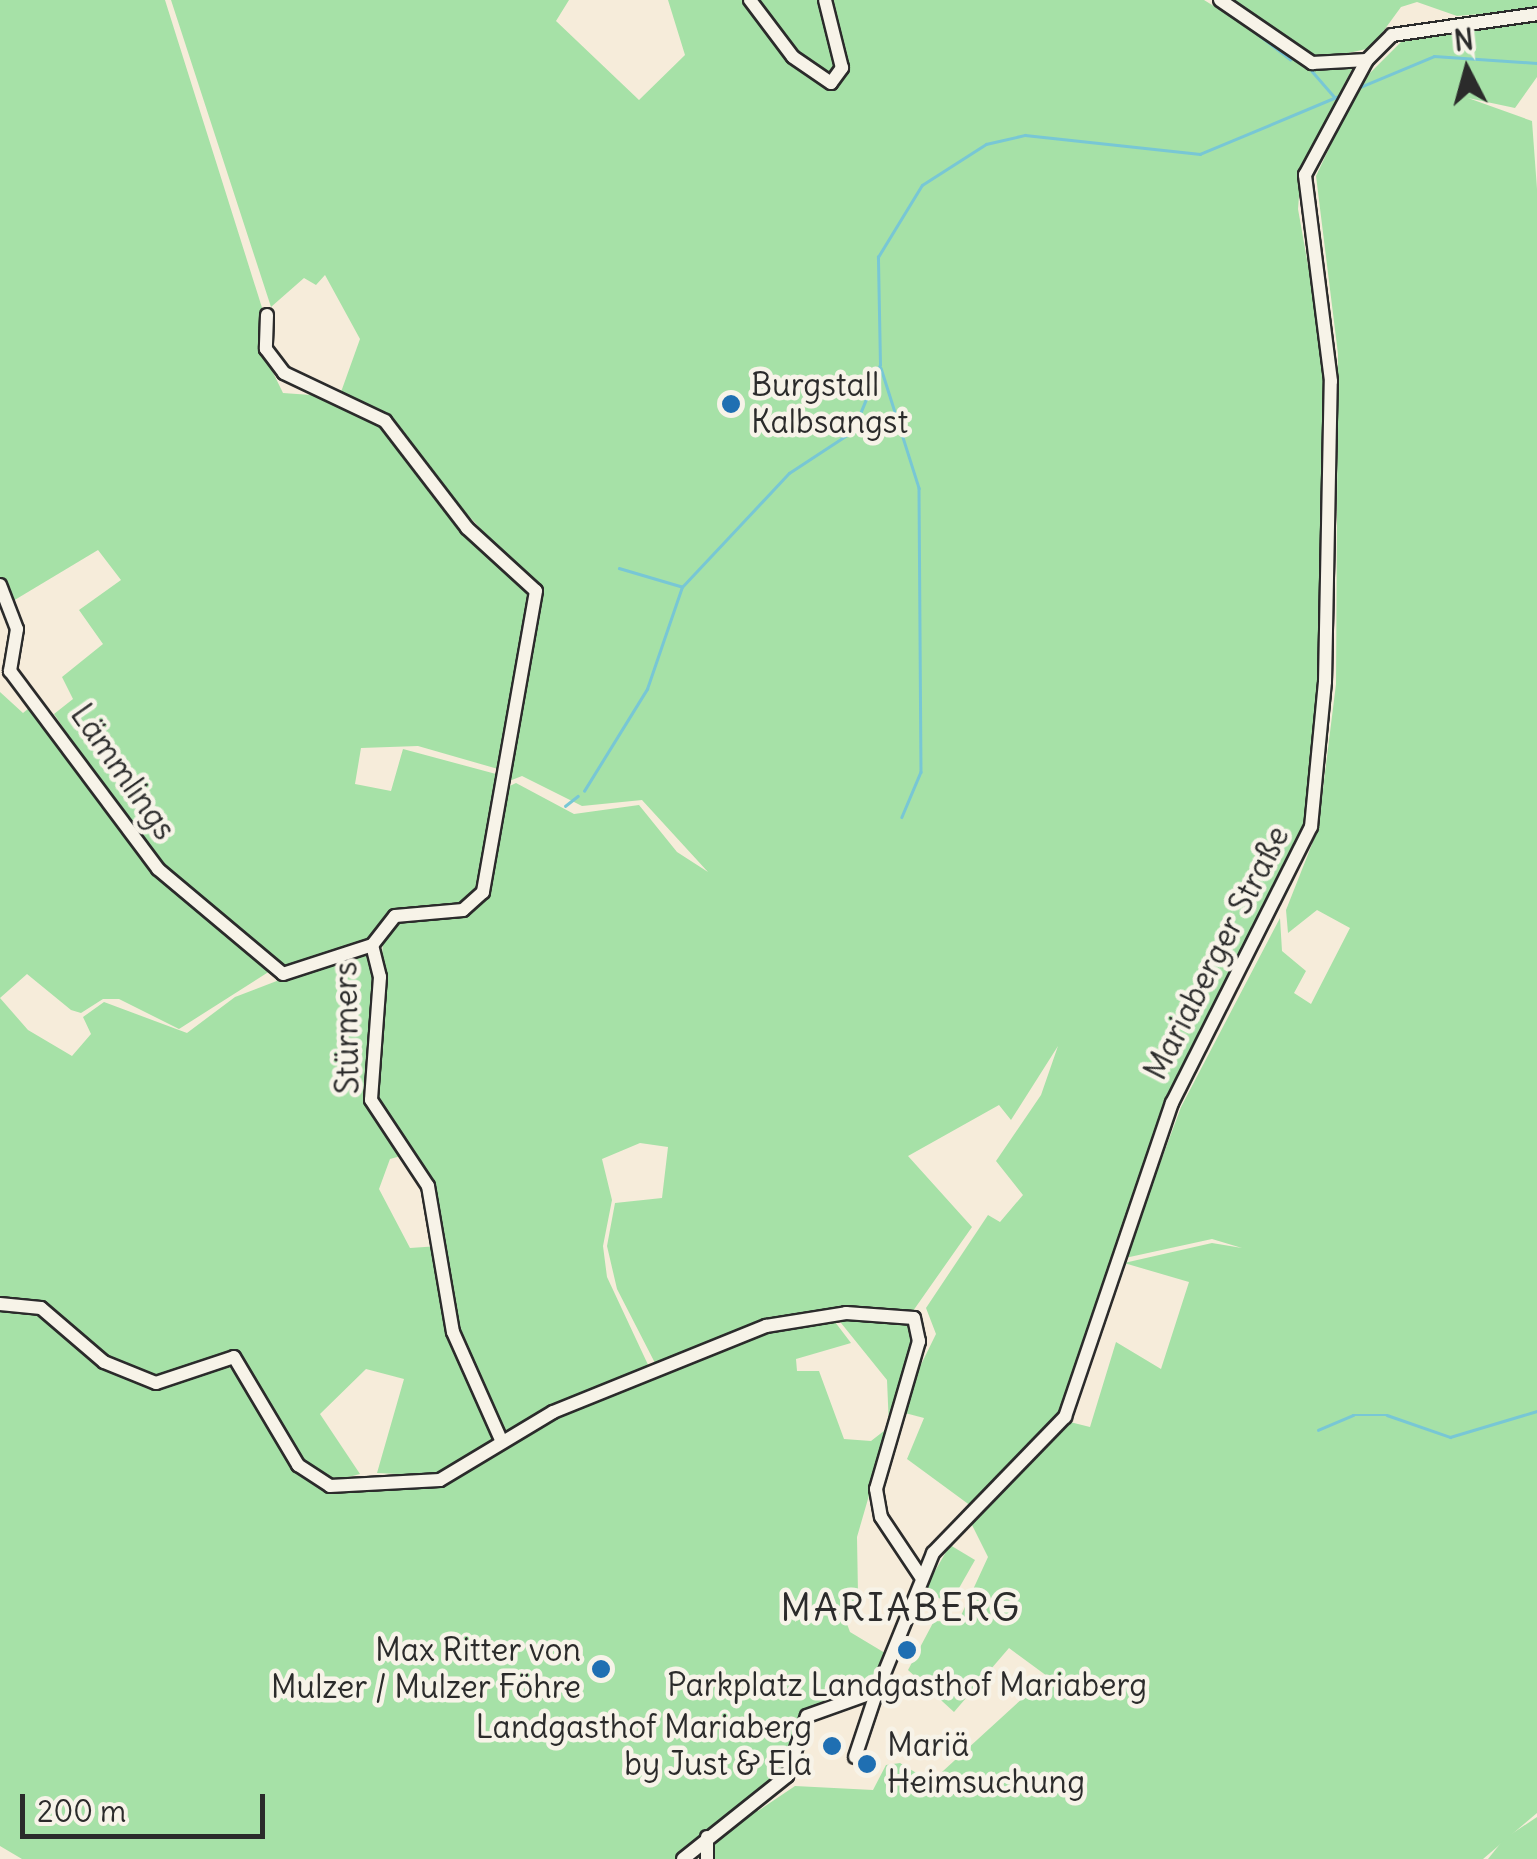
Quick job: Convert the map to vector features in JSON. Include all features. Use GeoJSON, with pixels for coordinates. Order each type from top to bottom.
{"type":"FeatureCollection","features":[{"type":"Feature","properties":{"kind":"street"},"geometry":{"type":"LineString","coordinates":[[750,0],[793,57],[830,83],[842,68],[825,0]]}},
{"type":"Feature","properties":{"kind":"street"},"geometry":{"type":"LineString","coordinates":[[1220,0],[1312,63],[1367,60]]}},
{"type":"Feature","properties":{"kind":"street","name":"Mariaberger Straße"},"geometry":{"type":"LineString","coordinates":[[854,1758],[922,1577],[950,1533],[1058,1431],[1172,1102],[1312,827],[1325,682],[1330,381],[1303,191],[1337,113],[1367,60],[1406,29],[1537,14]]}},
{"type":"Feature","properties":{"kind":"street"},"geometry":{"type":"LineString","coordinates":[[267,315],[266,349],[284,373],[385,421],[468,528],[536,591],[482,892],[463,910],[395,916],[372,945]]}},
{"type":"Feature","properties":{"kind":"street","name":"Lämmlings"},"geometry":{"type":"LineString","coordinates":[[0,585],[17,630],[10,671],[158,869],[282,974],[372,945]]}},
{"type":"Feature","properties":{"kind":"street","name":"Stürmers"},"geometry":{"type":"LineString","coordinates":[[372,945],[380,987],[371,1100],[428,1186],[453,1332],[501,1442]]}},
{"type":"Feature","properties":{"kind":"street"},"geometry":{"type":"LineString","coordinates":[[0,1304],[41,1308],[104,1362],[156,1383],[234,1357],[298,1465],[324,1485],[372,1477],[429,1483],[501,1442],[766,1326],[846,1312],[914,1318],[919,1340],[876,1489],[881,1517],[922,1577]]}},
{"type":"Feature","properties":{"kind":"street"},"geometry":{"type":"LineString","coordinates":[[683,1859],[787,1776],[807,1716],[877,1691]]}},
{"type":"Feature","properties":{"kind":"street"},"geometry":{"type":"LineString","coordinates":[[707,1837],[707,1859]]}},
{"type":"Feature","properties":{"kind":"green space"},"geometry":{"type":"Polygon","coordinates":[[[0,0],[165,0],[264,314],[262,350],[283,393],[339,397],[383,423],[443,502],[534,592],[498,769],[418,746],[361,748],[355,784],[391,791],[403,749],[496,774],[479,891],[462,906],[394,912],[366,940],[284,969],[159,867],[54,714],[73,699],[62,677],[103,644],[79,610],[121,580],[98,550],[13,601],[0,580],[0,0]]]}},
{"type":"Feature","properties":{"kind":"green space"},"geometry":{"type":"Polygon","coordinates":[[[171,0],[569,0],[556,21],[639,100],[685,55],[668,0],[747,0],[807,77],[829,86],[844,75],[827,0],[1204,0],[1317,70],[1352,69],[1301,171],[1298,209],[1324,355],[1320,684],[1307,826],[1147,1159],[1059,1415],[971,1506],[907,1459],[924,1418],[905,1413],[909,1389],[936,1334],[926,1308],[988,1215],[1000,1222],[1023,1195],[996,1161],[1041,1095],[1058,1046],[1011,1120],[999,1105],[908,1156],[972,1227],[913,1311],[765,1323],[655,1363],[617,1289],[607,1246],[615,1203],[662,1198],[668,1147],[640,1143],[602,1159],[612,1200],[603,1246],[607,1277],[650,1369],[502,1437],[466,1366],[431,1185],[373,1099],[384,925],[476,906],[499,791],[516,783],[574,814],[639,805],[677,852],[708,872],[642,800],[582,806],[522,776],[499,785],[538,590],[366,406],[341,392],[360,339],[325,275],[316,285],[304,278],[271,307],[171,0]]]}},
{"type":"Feature","properties":{"kind":"green space"},"geometry":{"type":"Polygon","coordinates":[[[753,0],[823,0],[837,79],[815,74],[753,0]]]}},
{"type":"Feature","properties":{"kind":"green space"},"geometry":{"type":"Polygon","coordinates":[[[1225,0],[1537,0],[1537,9],[1457,16],[1417,2],[1401,7],[1371,48],[1312,61],[1225,0]]]}},
{"type":"Feature","properties":{"kind":"green space"},"geometry":{"type":"Polygon","coordinates":[[[1537,21],[1537,77],[1515,108],[1468,98],[1532,121],[1537,189],[1537,1813],[1483,1859],[713,1859],[713,1837],[752,1804],[758,1811],[795,1786],[873,1790],[886,1765],[900,1763],[931,1782],[1047,1676],[1009,1648],[954,1712],[908,1670],[934,1621],[958,1622],[988,1557],[971,1523],[1070,1422],[1090,1427],[1116,1342],[1161,1369],[1189,1282],[1124,1263],[1212,1243],[1242,1248],[1212,1239],[1125,1258],[1181,1107],[1280,918],[1282,951],[1306,971],[1294,993],[1311,1004],[1350,928],[1317,910],[1288,933],[1286,910],[1318,829],[1336,684],[1338,354],[1316,176],[1360,83],[1406,37],[1537,21]]]}},
{"type":"Feature","properties":{"kind":"green space"},"geometry":{"type":"Polygon","coordinates":[[[0,692],[23,713],[34,704],[144,859],[270,971],[179,1029],[119,999],[103,999],[81,1013],[71,1010],[27,974],[0,998],[0,692]]]}},
{"type":"Feature","properties":{"kind":"green space"},"geometry":{"type":"Polygon","coordinates":[[[365,947],[376,957],[366,1088],[408,1154],[390,1159],[379,1189],[410,1248],[439,1246],[461,1368],[496,1442],[439,1476],[377,1473],[404,1379],[366,1369],[320,1414],[360,1474],[330,1482],[308,1471],[235,1353],[156,1377],[106,1359],[44,1304],[0,1300],[0,998],[28,1030],[72,1056],[91,1034],[83,1017],[104,1002],[187,1033],[235,997],[365,947]]]}},
{"type":"Feature","properties":{"kind":"green space"},"geometry":{"type":"Polygon","coordinates":[[[0,1309],[39,1311],[101,1364],[155,1387],[221,1359],[252,1390],[295,1466],[322,1488],[372,1480],[430,1488],[555,1416],[767,1328],[832,1318],[851,1343],[796,1359],[797,1371],[819,1371],[844,1439],[871,1441],[889,1427],[857,1537],[858,1594],[844,1616],[850,1632],[890,1656],[872,1689],[803,1714],[784,1773],[678,1859],[22,1859],[0,1846],[0,1309]]]}},
{"type":"Feature","properties":{"kind":"green space"},"geometry":{"type":"Polygon","coordinates":[[[837,1318],[912,1322],[914,1340],[889,1426],[887,1380],[837,1318]]]}},
{"type":"Feature","properties":{"kind":"green space"},"geometry":{"type":"Polygon","coordinates":[[[950,1545],[975,1560],[950,1604],[924,1590],[950,1545]]]}},
{"type":"Feature","properties":{"kind":"green space"},"geometry":{"type":"Polygon","coordinates":[[[1537,1817],[1537,1859],[1488,1859],[1504,1839],[1537,1817]]]}},
{"type":"Feature","properties":{"kind":"waterway"},"geometry":{"type":"LineString","coordinates":[[1242,22],[1290,59]]}},
{"type":"Feature","properties":{"kind":"waterway"},"geometry":{"type":"LineString","coordinates":[[1358,88],[1434,56],[1537,63]]}},
{"type":"Feature","properties":{"kind":"waterway"},"geometry":{"type":"LineString","coordinates":[[1312,71],[1334,96]]}},
{"type":"Feature","properties":{"kind":"waterway"},"geometry":{"type":"LineString","coordinates":[[584,791],[647,689],[682,587],[789,473],[853,431],[880,365],[878,257],[922,185],[986,144],[1025,135],[1200,154],[1341,95]]}},
{"type":"Feature","properties":{"kind":"waterway"},"geometry":{"type":"LineString","coordinates":[[881,368],[919,488],[921,772],[902,817]]}},
{"type":"Feature","properties":{"kind":"waterway"},"geometry":{"type":"LineString","coordinates":[[619,568],[680,586]]}},
{"type":"Feature","properties":{"kind":"waterway"},"geometry":{"type":"LineString","coordinates":[[565,806],[578,796]]}},
{"type":"Feature","properties":{"kind":"waterway"},"geometry":{"type":"LineString","coordinates":[[1318,1430],[1353,1415],[1387,1415],[1450,1437],[1537,1411]]}},
{"type":"Feature","properties":{"kind":"place","name":"Burgstall Kalbsangst"},"geometry":{"type":"Point","coordinates":[731,404]}},
{"type":"Feature","properties":{"kind":"place","name":"Parkplatz Landgasthof Mariaberg"},"geometry":{"type":"Point","coordinates":[907,1650]}},
{"type":"Feature","properties":{"kind":"place","name":"Max Ritter von Mulzer / Mulzer Föhre"},"geometry":{"type":"Point","coordinates":[601,1669]}},
{"type":"Feature","properties":{"kind":"place","name":"Landgasthof Mariaberg by Just & Ela"},"geometry":{"type":"Point","coordinates":[832,1746]}},
{"type":"Feature","properties":{"kind":"place","name":"Mariä Heimsuchung"},"geometry":{"type":"Point","coordinates":[867,1764]}},
{"type":"Feature","properties":{"kind":"district","name":"MARIABERG"},"geometry":{"type":"Point","coordinates":[901,1608]}}]}
